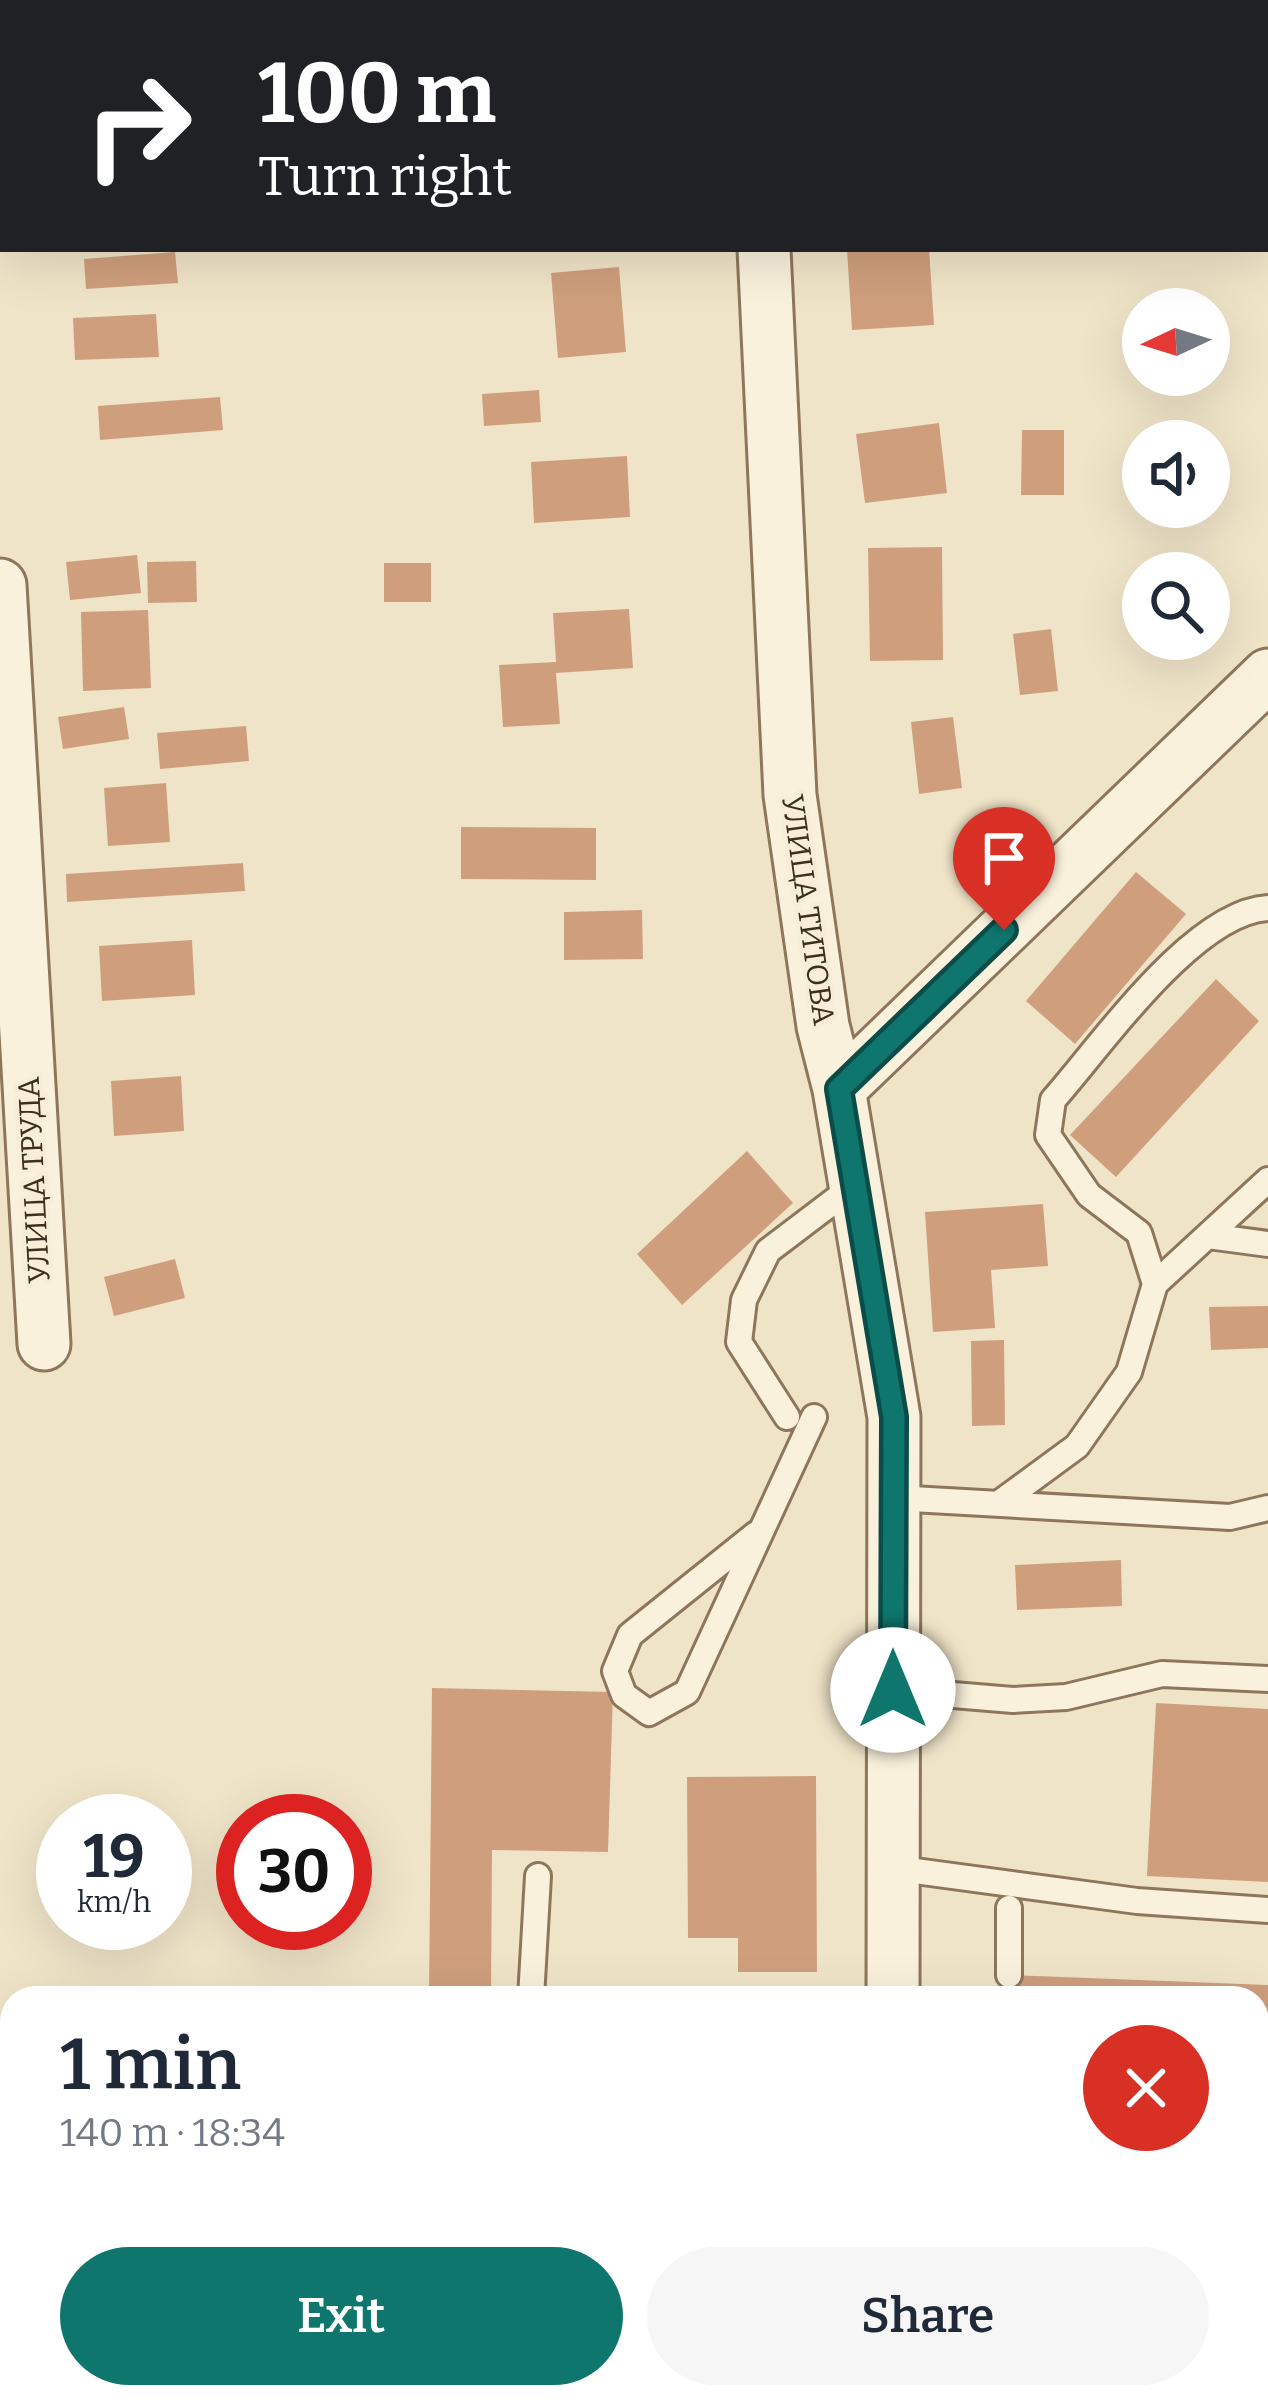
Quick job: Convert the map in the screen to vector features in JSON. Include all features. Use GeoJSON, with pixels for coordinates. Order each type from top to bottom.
{"type":"FeatureCollection","features":[{"type":"Feature","properties":{"kind":"street","name":"УЛИЦА ТИТОВА"},"geometry":{"type":"LineString","coordinates":[[764,252],[790,795],[823,1026],[839,1089],[894,1417],[892,1986]]}},
{"type":"Feature","properties":{"kind":"street","name":"УЛИЦА ТРУДА"},"geometry":{"type":"LineString","coordinates":[[0,584],[44,1344]]}},
{"type":"Feature","properties":{"kind":"street"},"geometry":{"type":"LineString","coordinates":[[839,1089],[1268,675]]}},
{"type":"Feature","properties":{"kind":"lane"},"geometry":{"type":"LineString","coordinates":[[1155,1284],[1139,1233],[1089,1195],[1048,1135],[1053,1100],[1200,936],[1255,909],[1268,908]]}},
{"type":"Feature","properties":{"kind":"lane"},"geometry":{"type":"LineString","coordinates":[[998,1504],[1077,1446],[1129,1372],[1155,1284],[1268,1180]]}},
{"type":"Feature","properties":{"kind":"lane"},"geometry":{"type":"LineString","coordinates":[[787,1417],[739,1342],[744,1300],[768,1250],[855,1185]]}},
{"type":"Feature","properties":{"kind":"lane"},"geometry":{"type":"LineString","coordinates":[[1208,1236],[1268,1244]]}},
{"type":"Feature","properties":{"kind":"lane"},"geometry":{"type":"LineString","coordinates":[[756,1534],[630,1636],[615,1671],[624,1695],[649,1713],[687,1692],[756,1534],[814,1417]]}},
{"type":"Feature","properties":{"kind":"lane"},"geometry":{"type":"LineString","coordinates":[[894,1498],[1230,1517],[1268,1508]]}},
{"type":"Feature","properties":{"kind":"lane"},"geometry":{"type":"LineString","coordinates":[[893,1690],[1013,1700],[1066,1697],[1162,1674],[1268,1679]]}},
{"type":"Feature","properties":{"kind":"lane"},"geometry":{"type":"LineString","coordinates":[[893,1868],[1137,1901],[1268,1910]]}},
{"type":"Feature","properties":{"kind":"lane"},"geometry":{"type":"LineString","coordinates":[[532,1986],[538,1876]]}},
{"type":"Feature","properties":{"kind":"lane"},"geometry":{"type":"LineString","coordinates":[[1009,1908],[1009,1975]]}},
{"type":"Feature","properties":{"kind":"building"},"geometry":{"type":"Polygon","coordinates":[[[175,252],[178,283],[86,289],[84,259],[175,252]]]}},
{"type":"Feature","properties":{"kind":"building"},"geometry":{"type":"Polygon","coordinates":[[[847,252],[929,252],[934,325],[852,330],[847,252]]]}},
{"type":"Feature","properties":{"kind":"building"},"geometry":{"type":"Polygon","coordinates":[[[619,267],[626,352],[558,358],[551,273],[619,267]]]}},
{"type":"Feature","properties":{"kind":"building"},"geometry":{"type":"Polygon","coordinates":[[[156,314],[159,357],[75,360],[73,318],[156,314]]]}},
{"type":"Feature","properties":{"kind":"building"},"geometry":{"type":"Polygon","coordinates":[[[539,390],[541,422],[484,426],[482,394],[539,390]]]}},
{"type":"Feature","properties":{"kind":"building"},"geometry":{"type":"Polygon","coordinates":[[[220,397],[223,430],[100,440],[98,406],[220,397]]]}},
{"type":"Feature","properties":{"kind":"building"},"geometry":{"type":"Polygon","coordinates":[[[939,423],[947,493],[865,503],[856,434],[939,423]]]}},
{"type":"Feature","properties":{"kind":"building"},"geometry":{"type":"Polygon","coordinates":[[[1022,430],[1064,430],[1064,495],[1021,495],[1022,430]]]}},
{"type":"Feature","properties":{"kind":"building"},"geometry":{"type":"Polygon","coordinates":[[[627,456],[630,517],[534,523],[531,462],[627,456]]]}},
{"type":"Feature","properties":{"kind":"building"},"geometry":{"type":"Polygon","coordinates":[[[942,547],[943,660],[870,661],[868,548],[942,547]]]}},
{"type":"Feature","properties":{"kind":"building"},"geometry":{"type":"Polygon","coordinates":[[[137,555],[141,593],[70,600],[66,562],[137,555]]]}},
{"type":"Feature","properties":{"kind":"building"},"geometry":{"type":"Polygon","coordinates":[[[196,561],[197,602],[148,603],[147,562],[196,561]]]}},
{"type":"Feature","properties":{"kind":"building"},"geometry":{"type":"Polygon","coordinates":[[[384,563],[431,563],[431,602],[384,602],[384,563]]]}},
{"type":"Feature","properties":{"kind":"building"},"geometry":{"type":"Polygon","coordinates":[[[629,609],[633,668],[556,673],[560,724],[503,727],[499,665],[556,662],[553,613],[629,609]]]}},
{"type":"Feature","properties":{"kind":"building"},"geometry":{"type":"Polygon","coordinates":[[[148,610],[151,688],[83,691],[81,612],[148,610]]]}},
{"type":"Feature","properties":{"kind":"building"},"geometry":{"type":"Polygon","coordinates":[[[1051,629],[1058,691],[1020,695],[1013,634],[1051,629]]]}},
{"type":"Feature","properties":{"kind":"building"},"geometry":{"type":"Polygon","coordinates":[[[124,707],[129,739],[63,749],[58,717],[124,707]]]}},
{"type":"Feature","properties":{"kind":"building"},"geometry":{"type":"Polygon","coordinates":[[[953,717],[962,788],[919,794],[911,722],[953,717]]]}},
{"type":"Feature","properties":{"kind":"building"},"geometry":{"type":"Polygon","coordinates":[[[246,726],[249,761],[160,769],[157,733],[246,726]]]}},
{"type":"Feature","properties":{"kind":"building"},"geometry":{"type":"Polygon","coordinates":[[[166,783],[170,842],[108,846],[104,788],[166,783]]]}},
{"type":"Feature","properties":{"kind":"building"},"geometry":{"type":"Polygon","coordinates":[[[461,827],[596,828],[596,880],[461,879],[461,827]]]}},
{"type":"Feature","properties":{"kind":"building"},"geometry":{"type":"Polygon","coordinates":[[[243,863],[245,891],[67,902],[66,874],[243,863]]]}},
{"type":"Feature","properties":{"kind":"building"},"geometry":{"type":"Polygon","coordinates":[[[1136,872],[1186,914],[1075,1044],[1026,1001],[1136,872]]]}},
{"type":"Feature","properties":{"kind":"building"},"geometry":{"type":"Polygon","coordinates":[[[642,910],[643,959],[564,960],[564,912],[642,910]]]}},
{"type":"Feature","properties":{"kind":"building"},"geometry":{"type":"Polygon","coordinates":[[[192,940],[195,995],[102,1001],[99,946],[192,940]]]}},
{"type":"Feature","properties":{"kind":"building"},"geometry":{"type":"Polygon","coordinates":[[[1216,979],[1259,1021],[1116,1177],[1070,1135],[1216,979]]]}},
{"type":"Feature","properties":{"kind":"building"},"geometry":{"type":"Polygon","coordinates":[[[181,1076],[184,1131],[114,1136],[111,1081],[181,1076]]]}},
{"type":"Feature","properties":{"kind":"building"},"geometry":{"type":"Polygon","coordinates":[[[747,1151],[793,1203],[682,1305],[637,1254],[747,1151]]]}},
{"type":"Feature","properties":{"kind":"building"},"geometry":{"type":"Polygon","coordinates":[[[1043,1204],[1048,1266],[991,1270],[995,1328],[933,1332],[925,1212],[1043,1204]]]}},
{"type":"Feature","properties":{"kind":"building"},"geometry":{"type":"Polygon","coordinates":[[[175,1259],[185,1298],[114,1316],[104,1277],[175,1259]]]}},
{"type":"Feature","properties":{"kind":"building"},"geometry":{"type":"Polygon","coordinates":[[[1268,1306],[1268,1348],[1211,1350],[1209,1307],[1268,1306]]]}},
{"type":"Feature","properties":{"kind":"building"},"geometry":{"type":"Polygon","coordinates":[[[1004,1340],[1005,1425],[972,1426],[971,1341],[1004,1340]]]}},
{"type":"Feature","properties":{"kind":"building"},"geometry":{"type":"Polygon","coordinates":[[[1121,1560],[1122,1606],[1017,1610],[1015,1565],[1121,1560]]]}},
{"type":"Feature","properties":{"kind":"building"},"geometry":{"type":"Polygon","coordinates":[[[432,1688],[613,1692],[608,1852],[492,1850],[491,1986],[429,1986],[432,1688]]]}},
{"type":"Feature","properties":{"kind":"building"},"geometry":{"type":"Polygon","coordinates":[[[1156,1703],[1268,1709],[1268,1882],[1147,1876],[1156,1703]]]}},
{"type":"Feature","properties":{"kind":"building"},"geometry":{"type":"Polygon","coordinates":[[[816,1776],[817,1972],[738,1972],[738,1938],[688,1938],[687,1777],[816,1776]]]}},
{"type":"Feature","properties":{"kind":"building"},"geometry":{"type":"Polygon","coordinates":[[[1009,1975],[1268,1985],[1268,1986],[1009,1986],[1009,1975]]]}},
{"type":"Feature","properties":{"kind":"route"},"geometry":{"type":"LineString","coordinates":[[893,1690],[894,1417],[839,1089],[1004,930]]}}]}
